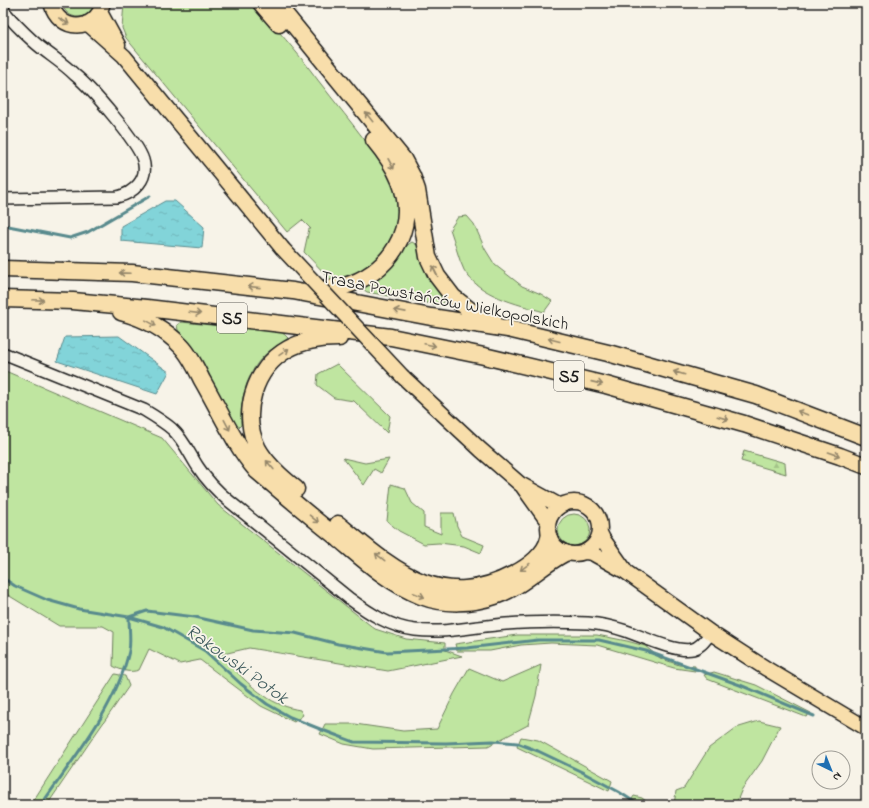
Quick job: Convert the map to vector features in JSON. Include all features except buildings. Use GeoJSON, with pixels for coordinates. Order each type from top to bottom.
{"type":"FeatureCollection","features":[{"type":"Feature","properties":{"kind":"highway"},"geometry":{"type":"LineString","coordinates":[[261,3],[292,38],[385,154],[400,181],[405,200],[405,222],[401,239],[385,263],[357,282],[340,287],[293,291]]}},
{"type":"Feature","properties":{"kind":"highway"},"geometry":{"type":"LineString","coordinates":[[276,3],[402,159],[412,176],[417,190],[428,257],[437,276],[453,298],[471,311],[508,328]]}},
{"type":"Feature","properties":{"kind":"highway","name":"Trasa Powstańców Wielkopolskich"},"geometry":{"type":"LineString","coordinates":[[3,269],[132,273],[293,291],[431,317],[508,328],[608,353],[756,395],[866,437]]}},
{"type":"Feature","properties":{"kind":"highway","name":"S5"},"geometry":{"type":"LineString","coordinates":[[3,299],[73,301],[155,308],[392,337],[484,356],[606,385],[744,424],[866,466]]}},
{"type":"Feature","properties":{"kind":"highway"},"geometry":{"type":"LineString","coordinates":[[73,301],[131,314],[150,322],[169,335],[182,347],[193,363],[244,456],[257,471],[363,559],[406,589],[422,596],[440,601],[460,602],[479,600],[496,596],[512,589],[548,563],[565,553]]}},
{"type":"Feature","properties":{"kind":"highway"},"geometry":{"type":"LineString","coordinates":[[392,337],[325,338],[306,341],[288,349],[274,360],[262,373],[253,391],[249,412],[252,431],[258,449],[270,465],[284,480],[390,565],[427,585],[444,589],[461,590],[481,587],[501,581],[517,572],[539,556],[547,546],[549,538]]}},
{"type":"Feature","properties":{"kind":"main road"},"geometry":{"type":"LineString","coordinates":[[51,3],[53,10],[64,23],[80,26],[95,19],[102,8]]}},
{"type":"Feature","properties":{"kind":"main road"},"geometry":{"type":"LineString","coordinates":[[102,8],[124,56]]}},
{"type":"Feature","properties":{"kind":"main road"},"geometry":{"type":"LineString","coordinates":[[87,24],[124,56],[282,248],[403,377],[470,440],[520,484],[548,522]]}},
{"type":"Feature","properties":{"kind":"main road"},"geometry":{"type":"LineString","coordinates":[[520,484],[560,506]]}},
{"type":"Feature","properties":{"kind":"main road"},"geometry":{"type":"LineString","coordinates":[[568,502],[585,504],[592,509],[600,524],[598,541],[586,552],[579,554],[565,553],[558,550],[549,538],[548,522],[555,510],[568,502]]}},
{"type":"Feature","properties":{"kind":"main road"},"geometry":{"type":"LineString","coordinates":[[600,533],[626,572]]}},
{"type":"Feature","properties":{"kind":"main road"},"geometry":{"type":"LineString","coordinates":[[586,552],[592,553],[626,572],[711,633],[767,669],[866,728]]}},
{"type":"Feature","properties":{"kind":"street"},"geometry":{"type":"LineString","coordinates":[[3,10],[34,42],[81,80],[133,142],[143,159],[144,166],[144,172],[139,184],[129,193],[124,195],[112,197],[3,199]]}},
{"type":"Feature","properties":{"kind":"street"},"geometry":{"type":"LineString","coordinates":[[3,353],[144,410],[162,421],[173,430],[183,442],[213,487],[229,502],[350,599],[371,614],[391,624],[414,630],[436,631],[506,624],[588,624],[606,626],[626,631],[668,646],[684,649],[692,649],[699,646],[711,633]]}},
{"type":"Feature","properties":{"kind":"green space"},"geometry":{"type":"Polygon","coordinates":[[[62,3],[95,3],[88,13],[78,17],[68,14],[62,3]]]}},
{"type":"Feature","properties":{"kind":"green space"},"geometry":{"type":"Polygon","coordinates":[[[124,3],[250,3],[265,17],[305,63],[374,151],[394,184],[399,202],[393,237],[380,257],[372,265],[358,273],[330,279],[304,252],[309,229],[311,229],[302,220],[287,232],[126,38],[122,28],[124,3]]]}},
{"type":"Feature","properties":{"kind":"green space"},"geometry":{"type":"Polygon","coordinates":[[[467,216],[474,224],[485,249],[495,265],[522,286],[541,294],[552,301],[544,312],[500,298],[489,293],[471,279],[464,270],[450,229],[458,217],[467,216]]]}},
{"type":"Feature","properties":{"kind":"green space"},"geometry":{"type":"Polygon","coordinates":[[[412,242],[417,245],[431,280],[446,298],[442,305],[367,292],[363,289],[392,267],[407,246],[412,242]]]}},
{"type":"Feature","properties":{"kind":"green space"},"geometry":{"type":"Polygon","coordinates":[[[181,322],[281,332],[288,338],[268,352],[255,367],[246,386],[242,405],[241,425],[236,430],[203,362],[178,330],[177,325],[181,322]]]}},
{"type":"Feature","properties":{"kind":"green space"},"geometry":{"type":"Polygon","coordinates":[[[337,364],[390,416],[387,433],[354,401],[334,398],[317,385],[318,374],[337,364]]]}},
{"type":"Feature","properties":{"kind":"green space"},"geometry":{"type":"Polygon","coordinates":[[[3,370],[162,438],[218,505],[375,629],[406,639],[445,643],[445,650],[462,656],[388,671],[249,648],[223,654],[236,671],[269,699],[286,707],[300,710],[303,715],[294,722],[261,706],[200,660],[180,664],[149,649],[139,670],[126,671],[113,666],[114,632],[103,626],[59,626],[3,592],[3,370]]]}},
{"type":"Feature","properties":{"kind":"green space"},"geometry":{"type":"Polygon","coordinates":[[[744,451],[785,463],[786,474],[741,461],[744,451]]]}},
{"type":"Feature","properties":{"kind":"green space"},"geometry":{"type":"Polygon","coordinates":[[[343,458],[365,463],[389,459],[381,473],[374,469],[364,485],[343,458]]]}},
{"type":"Feature","properties":{"kind":"green space"},"geometry":{"type":"Polygon","coordinates":[[[391,484],[405,488],[412,503],[424,513],[424,527],[441,534],[441,513],[454,513],[457,526],[462,536],[484,545],[481,553],[464,546],[439,543],[424,544],[399,531],[387,521],[391,484]]]}},
{"type":"Feature","properties":{"kind":"green space"},"geometry":{"type":"Polygon","coordinates":[[[571,514],[577,514],[586,518],[590,530],[586,542],[577,546],[571,546],[562,542],[558,533],[558,527],[562,518],[571,514]]]}},
{"type":"Feature","properties":{"kind":"green space"},"geometry":{"type":"Polygon","coordinates":[[[517,635],[597,635],[627,641],[645,646],[660,658],[679,665],[695,666],[695,671],[674,668],[597,645],[551,643],[521,645],[490,651],[457,651],[455,644],[517,635]]]}},
{"type":"Feature","properties":{"kind":"green space"},"geometry":{"type":"Polygon","coordinates":[[[541,665],[536,696],[528,725],[488,746],[373,749],[344,744],[320,734],[325,724],[355,724],[403,731],[437,729],[454,694],[469,668],[502,682],[541,665]]]}},
{"type":"Feature","properties":{"kind":"green space"},"geometry":{"type":"Polygon","coordinates":[[[714,672],[756,685],[811,713],[806,717],[707,679],[704,675],[714,672]]]}},
{"type":"Feature","properties":{"kind":"green space"},"geometry":{"type":"Polygon","coordinates":[[[115,674],[125,676],[129,686],[47,805],[29,805],[35,798],[115,674]]]}},
{"type":"Feature","properties":{"kind":"green space"},"geometry":{"type":"Polygon","coordinates":[[[759,721],[780,726],[762,761],[742,789],[737,801],[739,805],[674,805],[676,791],[684,788],[709,748],[736,728],[759,721]]]}},
{"type":"Feature","properties":{"kind":"green space"},"geometry":{"type":"Polygon","coordinates":[[[521,737],[538,740],[612,781],[609,791],[517,747],[521,737]]]}},
{"type":"Feature","properties":{"kind":"green space"},"geometry":{"type":"Polygon","coordinates":[[[634,796],[642,798],[651,805],[628,805],[634,796]]]}},
{"type":"Feature","properties":{"kind":"water"},"geometry":{"type":"Polygon","coordinates":[[[165,201],[175,201],[204,227],[202,248],[121,241],[121,226],[165,201]]]}},
{"type":"Feature","properties":{"kind":"water"},"geometry":{"type":"Polygon","coordinates":[[[119,336],[169,372],[157,394],[57,361],[65,337],[119,336]]]}},
{"type":"Feature","properties":{"kind":"waterway"},"geometry":{"type":"LineString","coordinates":[[3,225],[70,238],[88,232],[150,196]]}},
{"type":"Feature","properties":{"kind":"waterway","name":"Rakowski Potok"},"geometry":{"type":"LineString","coordinates":[[3,578],[15,586],[47,600],[79,609],[129,617],[163,627],[205,651],[241,684],[267,704],[290,717],[354,742],[446,743],[493,741],[517,743],[538,751],[582,772],[619,792],[639,805]]}},
{"type":"Feature","properties":{"kind":"waterway"},"geometry":{"type":"LineString","coordinates":[[41,805],[92,732],[115,692],[129,651],[129,617],[147,611],[195,617],[253,630],[295,633],[338,644],[387,652],[467,648],[538,640],[599,640],[646,651],[740,685],[814,716]]}}]}
